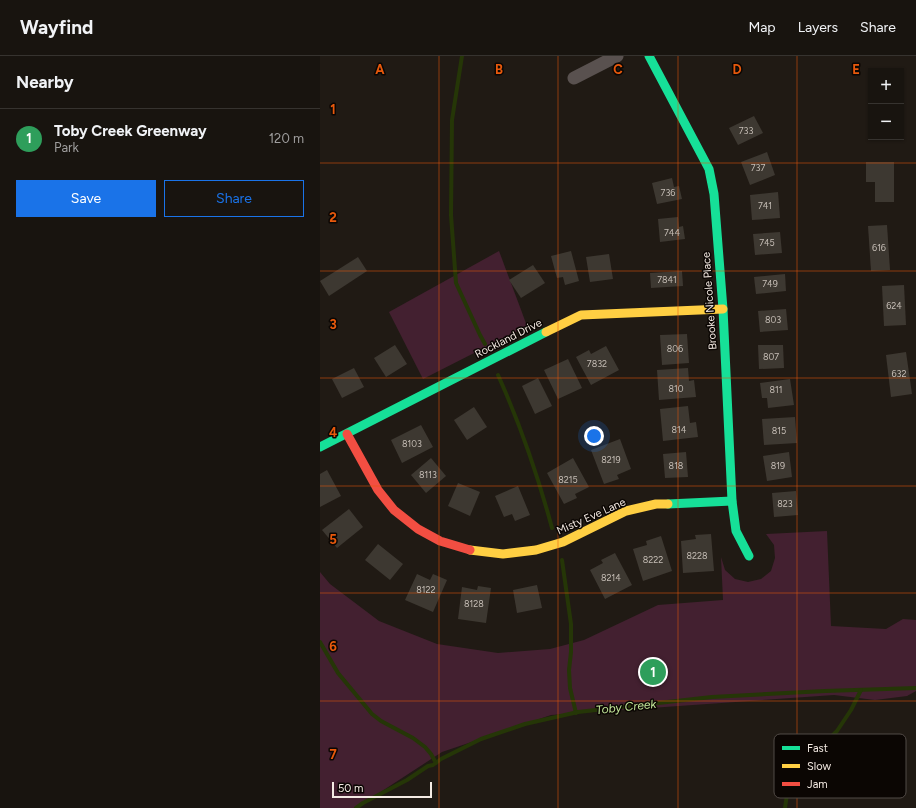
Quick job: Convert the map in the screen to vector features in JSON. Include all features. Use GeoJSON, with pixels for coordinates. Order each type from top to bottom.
{"type":"FeatureCollection","features":[{"type":"Feature","properties":{"kind":"street"},"geometry":{"type":"LineString","coordinates":[[574,78],[616,56]]}},
{"type":"Feature","properties":{"kind":"street","name":"Brooke Nicole Place"},"geometry":{"type":"LineString","coordinates":[[649,56],[709,169],[714,194],[723,309],[732,501],[736,531],[749,556]]}},
{"type":"Feature","properties":{"kind":"street","name":"Rockland Drive"},"geometry":{"type":"LineString","coordinates":[[320,447],[582,315],[723,309]]}},
{"type":"Feature","properties":{"kind":"street","name":"Misty Eve Lane"},"geometry":{"type":"LineString","coordinates":[[347,434],[378,490],[394,510],[418,529],[440,541],[467,550],[503,554],[536,550],[563,542],[626,511],[656,504],[732,501]]}},
{"type":"Feature","properties":{"kind":"shaded area"},"geometry":{"type":"Polygon","coordinates":[[[499,251],[527,326],[423,379],[389,312],[499,251]]]}},
{"type":"Feature","properties":{"kind":"shaded area"},"geometry":{"type":"Polygon","coordinates":[[[827,531],[831,626],[886,629],[903,619],[916,620],[916,691],[907,696],[875,700],[834,695],[551,715],[442,752],[356,808],[320,808],[320,572],[330,584],[379,621],[437,644],[498,653],[550,649],[584,640],[658,605],[723,600],[721,557],[725,570],[735,579],[748,582],[761,579],[771,571],[775,558],[774,545],[766,534],[827,531]]]}},
{"type":"Feature","properties":{"kind":"building"},"geometry":{"type":"Polygon","coordinates":[[[754,116],[763,133],[738,145],[729,128],[754,116]]]}},
{"type":"Feature","properties":{"kind":"building"},"geometry":{"type":"Polygon","coordinates":[[[767,152],[775,175],[750,185],[741,162],[767,152]]]}},
{"type":"Feature","properties":{"kind":"building"},"geometry":{"type":"Polygon","coordinates":[[[866,162],[894,162],[894,202],[875,202],[875,182],[866,182],[866,162]]]}},
{"type":"Feature","properties":{"kind":"building"},"geometry":{"type":"Polygon","coordinates":[[[672,178],[674,187],[679,186],[682,199],[657,204],[652,183],[672,178]]]}},
{"type":"Feature","properties":{"kind":"building"},"geometry":{"type":"Polygon","coordinates":[[[778,192],[780,218],[752,220],[750,195],[778,192]]]}},
{"type":"Feature","properties":{"kind":"building"},"geometry":{"type":"Polygon","coordinates":[[[678,217],[679,227],[683,226],[685,239],[660,242],[658,219],[678,217]]]}},
{"type":"Feature","properties":{"kind":"building"},"geometry":{"type":"Polygon","coordinates":[[[887,225],[890,270],[871,271],[868,226],[887,225]]]}},
{"type":"Feature","properties":{"kind":"building"},"geometry":{"type":"Polygon","coordinates":[[[780,232],[782,253],[755,255],[753,234],[780,232]]]}},
{"type":"Feature","properties":{"kind":"building"},"geometry":{"type":"Polygon","coordinates":[[[571,251],[579,281],[565,285],[563,277],[557,278],[551,256],[571,251]]]}},
{"type":"Feature","properties":{"kind":"building"},"geometry":{"type":"Polygon","coordinates":[[[609,254],[613,279],[590,282],[586,257],[609,254]]]}},
{"type":"Feature","properties":{"kind":"building"},"geometry":{"type":"Polygon","coordinates":[[[358,257],[367,271],[329,296],[320,281],[358,257]]]}},
{"type":"Feature","properties":{"kind":"building"},"geometry":{"type":"Polygon","coordinates":[[[533,265],[545,283],[521,298],[509,280],[533,265]]]}},
{"type":"Feature","properties":{"kind":"building"},"geometry":{"type":"Polygon","coordinates":[[[682,271],[683,286],[651,288],[650,273],[682,271]]]}},
{"type":"Feature","properties":{"kind":"building"},"geometry":{"type":"Polygon","coordinates":[[[785,274],[786,291],[756,294],[754,277],[785,274]]]}},
{"type":"Feature","properties":{"kind":"building"},"geometry":{"type":"Polygon","coordinates":[[[904,285],[906,325],[884,326],[882,286],[904,285]]]}},
{"type":"Feature","properties":{"kind":"building"},"geometry":{"type":"Polygon","coordinates":[[[786,309],[788,330],[760,332],[758,311],[786,309]]]}},
{"type":"Feature","properties":{"kind":"building"},"geometry":{"type":"Polygon","coordinates":[[[687,334],[689,363],[662,365],[660,335],[687,334]]]}},
{"type":"Feature","properties":{"kind":"building"},"geometry":{"type":"Polygon","coordinates":[[[395,345],[407,364],[386,377],[374,358],[395,345]]]}},
{"type":"Feature","properties":{"kind":"building"},"geometry":{"type":"Polygon","coordinates":[[[758,345],[783,345],[784,368],[759,369],[758,345]]]}},
{"type":"Feature","properties":{"kind":"building"},"geometry":{"type":"Polygon","coordinates":[[[606,346],[619,370],[591,385],[576,357],[589,350],[591,354],[606,346]]]}},
{"type":"Feature","properties":{"kind":"building"},"geometry":{"type":"Polygon","coordinates":[[[906,352],[912,394],[891,397],[886,355],[906,352]]]}},
{"type":"Feature","properties":{"kind":"building"},"geometry":{"type":"Polygon","coordinates":[[[568,359],[582,388],[558,399],[544,370],[568,359]]]}},
{"type":"Feature","properties":{"kind":"building"},"geometry":{"type":"Polygon","coordinates":[[[354,368],[364,387],[342,398],[332,379],[354,368]]]}},
{"type":"Feature","properties":{"kind":"building"},"geometry":{"type":"Polygon","coordinates":[[[688,368],[689,381],[694,380],[696,397],[659,400],[657,370],[688,368]]]}},
{"type":"Feature","properties":{"kind":"building"},"geometry":{"type":"Polygon","coordinates":[[[538,378],[552,406],[535,414],[522,386],[538,378]]]}},
{"type":"Feature","properties":{"kind":"building"},"geometry":{"type":"Polygon","coordinates":[[[790,379],[794,405],[768,408],[767,398],[762,398],[760,383],[790,379]]]}},
{"type":"Feature","properties":{"kind":"building"},"geometry":{"type":"Polygon","coordinates":[[[688,406],[690,423],[696,422],[698,437],[663,441],[660,409],[688,406]]]}},
{"type":"Feature","properties":{"kind":"building"},"geometry":{"type":"Polygon","coordinates":[[[474,407],[487,427],[467,440],[454,420],[474,407]]]}},
{"type":"Feature","properties":{"kind":"building"},"geometry":{"type":"Polygon","coordinates":[[[795,417],[797,443],[764,445],[762,419],[795,417]]]}},
{"type":"Feature","properties":{"kind":"building"},"geometry":{"type":"Polygon","coordinates":[[[421,425],[433,447],[402,463],[391,440],[421,425]]]}},
{"type":"Feature","properties":{"kind":"building"},"geometry":{"type":"Polygon","coordinates":[[[620,439],[631,469],[617,475],[619,479],[604,484],[591,450],[620,439]]]}},
{"type":"Feature","properties":{"kind":"building"},"geometry":{"type":"Polygon","coordinates":[[[686,452],[688,477],[665,478],[663,454],[686,452]]]}},
{"type":"Feature","properties":{"kind":"building"},"geometry":{"type":"Polygon","coordinates":[[[789,452],[792,477],[767,481],[763,456],[789,452]]]}},
{"type":"Feature","properties":{"kind":"building"},"geometry":{"type":"Polygon","coordinates":[[[431,458],[446,476],[426,493],[411,475],[431,458]]]}},
{"type":"Feature","properties":{"kind":"building"},"geometry":{"type":"Polygon","coordinates":[[[573,458],[589,487],[575,494],[577,498],[564,504],[547,473],[573,458]]]}},
{"type":"Feature","properties":{"kind":"building"},"geometry":{"type":"Polygon","coordinates":[[[327,470],[341,496],[320,507],[320,474],[327,470]]]}},
{"type":"Feature","properties":{"kind":"building"},"geometry":{"type":"Polygon","coordinates":[[[458,483],[480,492],[470,516],[448,506],[458,483]]]}},
{"type":"Feature","properties":{"kind":"building"},"geometry":{"type":"Polygon","coordinates":[[[518,486],[530,515],[515,521],[512,514],[504,517],[495,496],[518,486]]]}},
{"type":"Feature","properties":{"kind":"building"},"geometry":{"type":"Polygon","coordinates":[[[796,491],[798,515],[774,517],[772,493],[796,491]]]}},
{"type":"Feature","properties":{"kind":"building"},"geometry":{"type":"Polygon","coordinates":[[[349,509],[363,527],[337,548],[322,530],[349,509]]]}},
{"type":"Feature","properties":{"kind":"building"},"geometry":{"type":"Polygon","coordinates":[[[711,534],[714,571],[683,573],[681,541],[696,539],[695,535],[711,534]]]}},
{"type":"Feature","properties":{"kind":"building"},"geometry":{"type":"Polygon","coordinates":[[[661,536],[672,571],[643,581],[633,549],[647,545],[646,541],[661,536]]]}},
{"type":"Feature","properties":{"kind":"building"},"geometry":{"type":"Polygon","coordinates":[[[378,544],[403,564],[390,580],[365,560],[378,544]]]}},
{"type":"Feature","properties":{"kind":"building"},"geometry":{"type":"Polygon","coordinates":[[[615,553],[632,585],[605,599],[590,570],[603,563],[601,560],[615,553]]]}},
{"type":"Feature","properties":{"kind":"building"},"geometry":{"type":"Polygon","coordinates":[[[417,574],[430,580],[433,574],[447,580],[433,612],[405,600],[417,574]]]}},
{"type":"Feature","properties":{"kind":"building"},"geometry":{"type":"Polygon","coordinates":[[[537,585],[542,608],[517,613],[513,590],[537,585]]]}},
{"type":"Feature","properties":{"kind":"building"},"geometry":{"type":"Polygon","coordinates":[[[478,586],[491,588],[486,623],[458,619],[462,587],[477,590],[478,586]]]}},
{"type":"Feature","properties":{"kind":"waterway"},"geometry":{"type":"LineString","coordinates":[[462,56],[452,120],[451,215],[456,283],[485,344]]}},
{"type":"Feature","properties":{"kind":"waterway"},"geometry":{"type":"LineString","coordinates":[[498,375],[528,450],[552,528]]}},
{"type":"Feature","properties":{"kind":"waterway"},"geometry":{"type":"LineString","coordinates":[[562,560],[571,624],[571,652],[569,670],[570,688],[576,713]]}},
{"type":"Feature","properties":{"kind":"waterway"},"geometry":{"type":"LineString","coordinates":[[320,642],[338,673],[372,714],[381,721],[413,738],[425,747],[436,763]]}},
{"type":"Feature","properties":{"kind":"waterway","name":"Toby Creek"},"geometry":{"type":"LineString","coordinates":[[356,808],[407,780],[428,766],[433,765],[441,759],[481,739],[525,724],[578,712],[712,697],[916,688]]}},
{"type":"Feature","properties":{"kind":"waterway"},"geometry":{"type":"LineString","coordinates":[[834,734],[851,710],[861,690]]}},
{"type":"Feature","properties":{"kind":"waterway"},"geometry":{"type":"LineString","coordinates":[[785,808],[786,798]]}},
{"type":"Feature","properties":{"kind":"traffic: fast"},"geometry":{"type":"LineString","coordinates":[[649,56],[709,169],[714,194],[723,309],[732,501],[736,531],[749,556]]}},
{"type":"Feature","properties":{"kind":"traffic: fast"},"geometry":{"type":"LineString","coordinates":[[320,447],[546,332]]}},
{"type":"Feature","properties":{"kind":"traffic: fast"},"geometry":{"type":"LineString","coordinates":[[668,504],[732,501]]}},
{"type":"Feature","properties":{"kind":"traffic: slow"},"geometry":{"type":"LineString","coordinates":[[546,332],[581,315],[723,309]]}},
{"type":"Feature","properties":{"kind":"traffic: slow"},"geometry":{"type":"LineString","coordinates":[[470,550],[503,554],[536,550],[563,542],[626,511],[656,504],[668,504]]}},
{"type":"Feature","properties":{"kind":"traffic: jam"},"geometry":{"type":"LineString","coordinates":[[347,434],[378,490],[394,510],[418,529],[440,541],[470,550]]}},
{"type":"Feature","properties":{"kind":"place","name":"Toby Creek Greenway"},"geometry":{"type":"Point","coordinates":[653,672]}}]}
